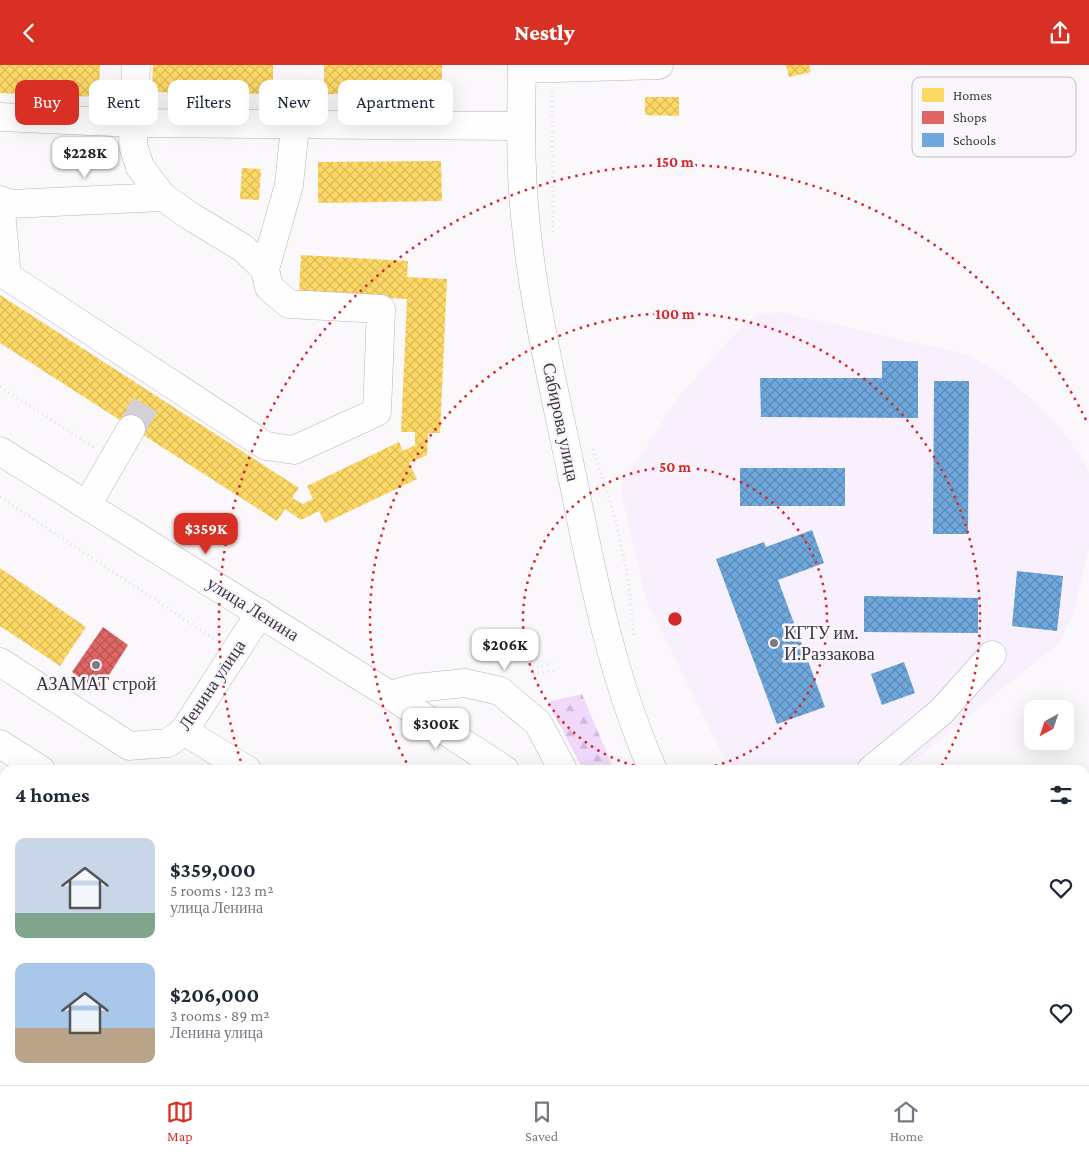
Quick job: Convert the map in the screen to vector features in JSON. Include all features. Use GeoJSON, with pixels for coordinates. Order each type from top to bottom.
{"type":"FeatureCollection","features":[{"type":"Feature","properties":{"kind":"main road"},"geometry":{"type":"LineString","coordinates":[[136,65],[136,80]]}},
{"type":"Feature","properties":{"kind":"main road"},"geometry":{"type":"LineString","coordinates":[[522,67],[552,69],[659,65]]}},
{"type":"Feature","properties":{"kind":"main road","name":"Сабирова улица"},"geometry":{"type":"LineString","coordinates":[[522,67],[521,126],[525,216],[537,305],[588,557],[615,671],[635,730],[651,765]]}},
{"type":"Feature","properties":{"kind":"main road"},"geometry":{"type":"LineString","coordinates":[[0,117],[89,121]]}},
{"type":"Feature","properties":{"kind":"main road"},"geometry":{"type":"LineString","coordinates":[[158,123],[295,126],[521,126]]}},
{"type":"Feature","properties":{"kind":"main road"},"geometry":{"type":"LineString","coordinates":[[135,125],[133,145],[140,167],[163,197],[190,216],[243,248],[265,269]]}},
{"type":"Feature","properties":{"kind":"main road"},"geometry":{"type":"LineString","coordinates":[[163,197],[10,205],[0,201],[7,276],[156,385],[266,446],[294,450],[377,412],[382,309],[289,304],[269,287],[265,269],[289,185],[295,126]]}},
{"type":"Feature","properties":{"kind":"main road"},"geometry":{"type":"LineString","coordinates":[[87,505],[131,429]]}},
{"type":"Feature","properties":{"kind":"main road","name":"улица Ленина"},"geometry":{"type":"LineString","coordinates":[[0,451],[260,613],[498,765]]}},
{"type":"Feature","properties":{"kind":"main road","name":"Ленина улица"},"geometry":{"type":"LineString","coordinates":[[0,662],[129,746],[168,743],[184,731],[260,613]]}},
{"type":"Feature","properties":{"kind":"main road"},"geometry":{"type":"LineString","coordinates":[[877,765],[941,712],[992,655]]}},
{"type":"Feature","properties":{"kind":"main road"},"geometry":{"type":"LineString","coordinates":[[390,695],[416,689],[464,683],[500,691],[538,723],[559,765]]}},
{"type":"Feature","properties":{"kind":"main road"},"geometry":{"type":"LineString","coordinates":[[184,731],[239,765]]}},
{"type":"Feature","properties":{"kind":"main road"},"geometry":{"type":"LineString","coordinates":[[0,743],[33,765]]}},
{"type":"Feature","properties":{"kind":"path"},"geometry":{"type":"LineString","coordinates":[[552,69],[553,239]]}},
{"type":"Feature","properties":{"kind":"path"},"geometry":{"type":"LineString","coordinates":[[0,387],[114,459]]}},
{"type":"Feature","properties":{"kind":"path"},"geometry":{"type":"LineString","coordinates":[[590,442],[614,514],[628,577],[634,641]]}},
{"type":"Feature","properties":{"kind":"path"},"geometry":{"type":"LineString","coordinates":[[0,497],[234,653]]}},
{"type":"Feature","properties":{"kind":"path"},"geometry":{"type":"LineString","coordinates":[[532,668],[556,663]]}},
{"type":"Feature","properties":{"kind":"path"},"geometry":{"type":"LineString","coordinates":[[533,674],[555,670]]}},
{"type":"Feature","properties":{"kind":"shaded area"},"geometry":{"type":"Polygon","coordinates":[[[780,312],[968,355],[999,373],[1034,401],[1062,430],[1083,460],[1089,473],[1089,548],[1072,617],[1059,643],[908,765],[728,765],[646,600],[620,487],[680,395],[746,322],[762,314],[780,312]]]}},
{"type":"Feature","properties":{"kind":"green space"},"geometry":{"type":"Polygon","coordinates":[[[582,694],[612,765],[580,765],[548,702],[582,694]]]}},
{"type":"Feature","properties":{"kind":"building: Homes"},"geometry":{"type":"Polygon","coordinates":[[[0,65],[100,65],[100,80],[89,80],[89,97],[79,96],[79,80],[15,80],[15,94],[0,93],[0,65]]]}},
{"type":"Feature","properties":{"kind":"building: Homes"},"geometry":{"type":"Polygon","coordinates":[[[153,65],[273,65],[273,80],[259,80],[259,94],[249,94],[249,80],[168,80],[168,92],[158,92],[158,80],[152,80],[153,65]]]}},
{"type":"Feature","properties":{"kind":"building: Homes"},"geometry":{"type":"Polygon","coordinates":[[[324,65],[442,65],[442,80],[338,80],[338,94],[328,94],[328,80],[324,80],[324,65]]]}},
{"type":"Feature","properties":{"kind":"building: Homes"},"geometry":{"type":"Polygon","coordinates":[[[786,65],[809,65],[811,72],[789,77],[786,65]]]}},
{"type":"Feature","properties":{"kind":"building: Homes"},"geometry":{"type":"Polygon","coordinates":[[[645,97],[679,97],[679,116],[645,115],[645,97]]]}},
{"type":"Feature","properties":{"kind":"building: Homes"},"geometry":{"type":"Polygon","coordinates":[[[441,161],[442,201],[318,203],[318,162],[441,161]]]}},
{"type":"Feature","properties":{"kind":"building: Homes"},"geometry":{"type":"Polygon","coordinates":[[[242,168],[261,169],[259,200],[240,199],[242,168]]]}},
{"type":"Feature","properties":{"kind":"building: Homes"},"geometry":{"type":"Polygon","coordinates":[[[301,255],[408,261],[407,277],[447,279],[440,433],[428,433],[427,455],[409,463],[417,479],[325,523],[319,511],[301,520],[285,509],[277,521],[0,343],[0,295],[299,488],[292,498],[303,504],[313,499],[307,486],[399,442],[403,451],[415,445],[415,432],[401,432],[407,299],[299,293],[301,255]]]}},
{"type":"Feature","properties":{"kind":"building: Homes"},"geometry":{"type":"Polygon","coordinates":[[[0,568],[86,627],[60,666],[0,626],[0,568]]]}},
{"type":"Feature","properties":{"kind":"building: Shops","name":"АЗАМАТ строй"},"geometry":{"type":"Polygon","coordinates":[[[103,627],[128,645],[99,691],[72,672],[103,627]]]}},
{"type":"Feature","properties":{"kind":"building: Schools"},"geometry":{"type":"Polygon","coordinates":[[[882,361],[918,361],[918,418],[761,417],[760,378],[882,378],[882,361]]]}},
{"type":"Feature","properties":{"kind":"building: Schools"},"geometry":{"type":"Polygon","coordinates":[[[934,381],[969,381],[968,534],[933,534],[934,381]]]}},
{"type":"Feature","properties":{"kind":"building: Schools"},"geometry":{"type":"Polygon","coordinates":[[[740,468],[845,468],[845,506],[740,506],[740,468]]]}},
{"type":"Feature","properties":{"kind":"building: Schools","name":"КГТУ им. И.Раззакова"},"geometry":{"type":"Polygon","coordinates":[[[812,530],[824,563],[778,580],[825,707],[777,724],[716,559],[764,542],[766,547],[812,530]]]}},
{"type":"Feature","properties":{"kind":"building: Schools"},"geometry":{"type":"Polygon","coordinates":[[[1017,571],[1063,576],[1057,631],[1012,626],[1017,571]]]}},
{"type":"Feature","properties":{"kind":"building: Schools"},"geometry":{"type":"Polygon","coordinates":[[[864,596],[978,598],[978,633],[864,632],[864,596]]]}},
{"type":"Feature","properties":{"kind":"building: Schools"},"geometry":{"type":"Polygon","coordinates":[[[904,662],[915,693],[882,705],[871,674],[904,662]]]}},
{"type":"Feature","properties":{"kind":"tunnel"},"geometry":{"type":"LineString","coordinates":[[131,429],[152,393]]}},
{"type":"Feature","properties":{"kind":"place","name":"КГТУ им. И.Раззакова"},"geometry":{"type":"Point","coordinates":[774,643]}},
{"type":"Feature","properties":{"kind":"place","name":"АЗАМАТ строй"},"geometry":{"type":"Point","coordinates":[96,665]}}]}
